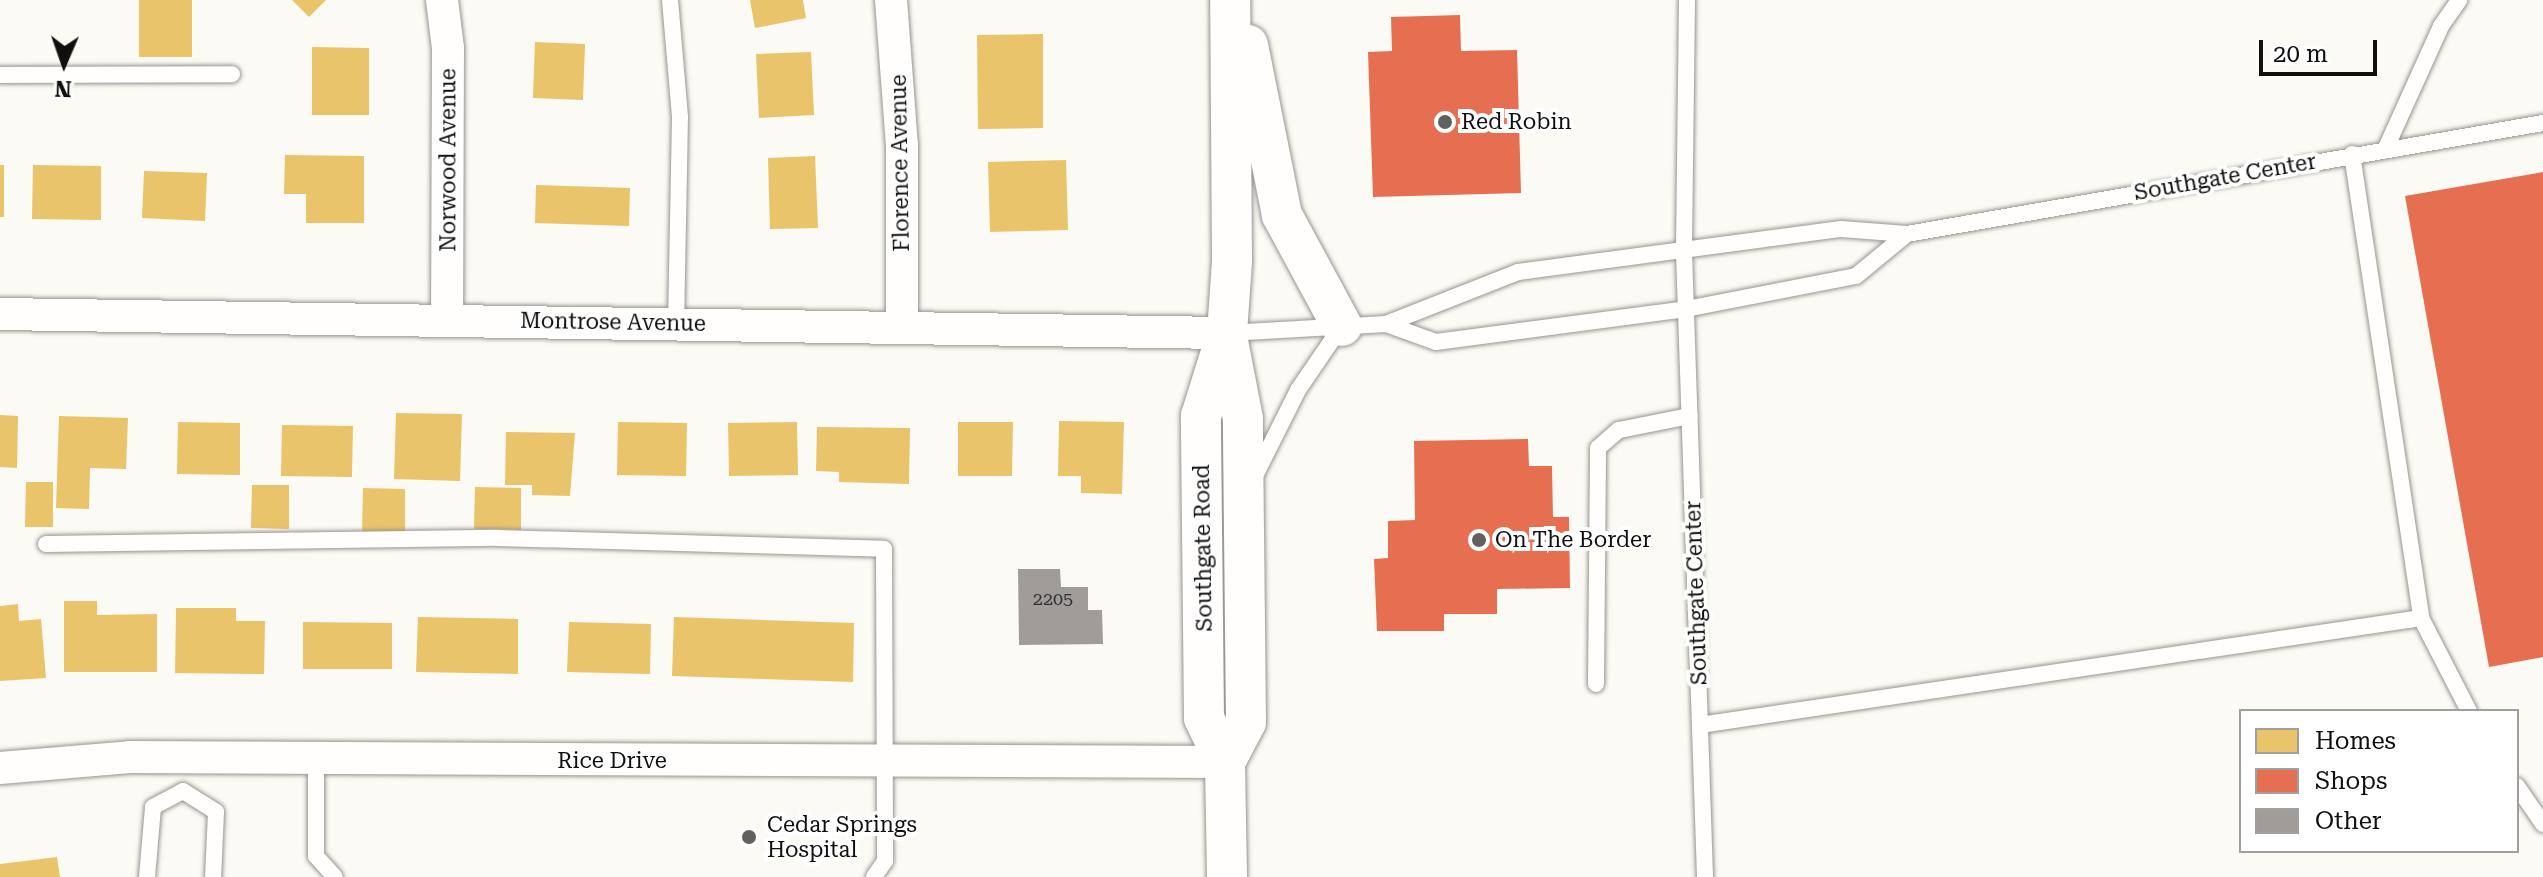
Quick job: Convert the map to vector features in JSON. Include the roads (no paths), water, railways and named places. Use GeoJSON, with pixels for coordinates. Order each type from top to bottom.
{"type":"FeatureCollection","features":[{"type":"Feature","properties":{"kind":"street","name":"Norwood Avenue"},"geometry":{"type":"LineString","coordinates":[[442,0],[448,48],[447,319]]}},
{"type":"Feature","properties":{"kind":"street","name":"Florence Avenue"},"geometry":{"type":"LineString","coordinates":[[891,0],[902,145],[902,327]]}},
{"type":"Feature","properties":{"kind":"street","name":"Southgate Road"},"geometry":{"type":"LineString","coordinates":[[1227,877],[1225,762],[1204,718],[1201,416],[1227,333],[1232,261],[1230,0]]}},
{"type":"Feature","properties":{"kind":"street"},"geometry":{"type":"LineString","coordinates":[[1239,0],[1282,215],[1342,326]]}},
{"type":"Feature","properties":{"kind":"street","name":"Montrose Avenue"},"geometry":{"type":"LineString","coordinates":[[0,314],[676,322],[1227,333]]}},
{"type":"Feature","properties":{"kind":"street","name":"Southgate Road"},"geometry":{"type":"LineString","coordinates":[[1225,762],[1246,722],[1243,419],[1227,333]]}},
{"type":"Feature","properties":{"kind":"street","name":"Rice Drive"},"geometry":{"type":"LineString","coordinates":[[0,768],[183,757],[316,761],[1225,762]]}},
{"type":"Feature","properties":{"kind":"lane"},"geometry":{"type":"LineString","coordinates":[[670,0],[680,117],[676,322]]}},
{"type":"Feature","properties":{"kind":"lane","name":"Southgate Center"},"geometry":{"type":"LineString","coordinates":[[1687,0],[1684,253],[1705,877]]}},
{"type":"Feature","properties":{"kind":"lane"},"geometry":{"type":"LineString","coordinates":[[2386,148],[2441,26],[2459,0]]}},
{"type":"Feature","properties":{"kind":"lane"},"geometry":{"type":"LineString","coordinates":[[0,75],[232,74]]}},
{"type":"Feature","properties":{"kind":"lane","name":"Southgate Center"},"geometry":{"type":"LineString","coordinates":[[1227,333],[1386,324],[1518,272],[1684,253],[1841,229],[1907,234],[2543,123]]}},
{"type":"Feature","properties":{"kind":"lane"},"geometry":{"type":"LineString","coordinates":[[2352,154],[2421,618],[2468,709]]}},
{"type":"Feature","properties":{"kind":"lane","name":"Southgate Center"},"geometry":{"type":"LineString","coordinates":[[1386,324],[1436,342],[1686,309],[1856,276],[1907,234]]}},
{"type":"Feature","properties":{"kind":"lane"},"geometry":{"type":"LineString","coordinates":[[1243,499],[1298,390],[1342,326]]}},
{"type":"Feature","properties":{"kind":"lane"},"geometry":{"type":"LineString","coordinates":[[1596,684],[1598,448],[1619,430],[1690,416]]}},
{"type":"Feature","properties":{"kind":"lane"},"geometry":{"type":"LineString","coordinates":[[46,544],[498,538],[884,549],[885,861],[874,877]]}},
{"type":"Feature","properties":{"kind":"lane"},"geometry":{"type":"LineString","coordinates":[[1700,725],[2421,618]]}},
{"type":"Feature","properties":{"kind":"lane"},"geometry":{"type":"LineString","coordinates":[[183,757],[183,791]]}},
{"type":"Feature","properties":{"kind":"lane"},"geometry":{"type":"LineString","coordinates":[[316,761],[316,856],[335,877]]}},
{"type":"Feature","properties":{"kind":"lane"},"geometry":{"type":"LineString","coordinates":[[2519,789],[2543,824]]}},
{"type":"Feature","properties":{"kind":"lane"},"geometry":{"type":"LineString","coordinates":[[147,877],[153,807],[183,791]]}},
{"type":"Feature","properties":{"kind":"lane"},"geometry":{"type":"LineString","coordinates":[[183,791],[216,812],[213,877]]}},
{"type":"Feature","properties":{"kind":"place","name":"Red Robin"},"geometry":{"type":"Point","coordinates":[1445,122]}},
{"type":"Feature","properties":{"kind":"place","name":"On The Border"},"geometry":{"type":"Point","coordinates":[1479,540]}},
{"type":"Feature","properties":{"kind":"place","name":"Cedar Springs Hospital"},"geometry":{"type":"Point","coordinates":[749,837]}}]}
